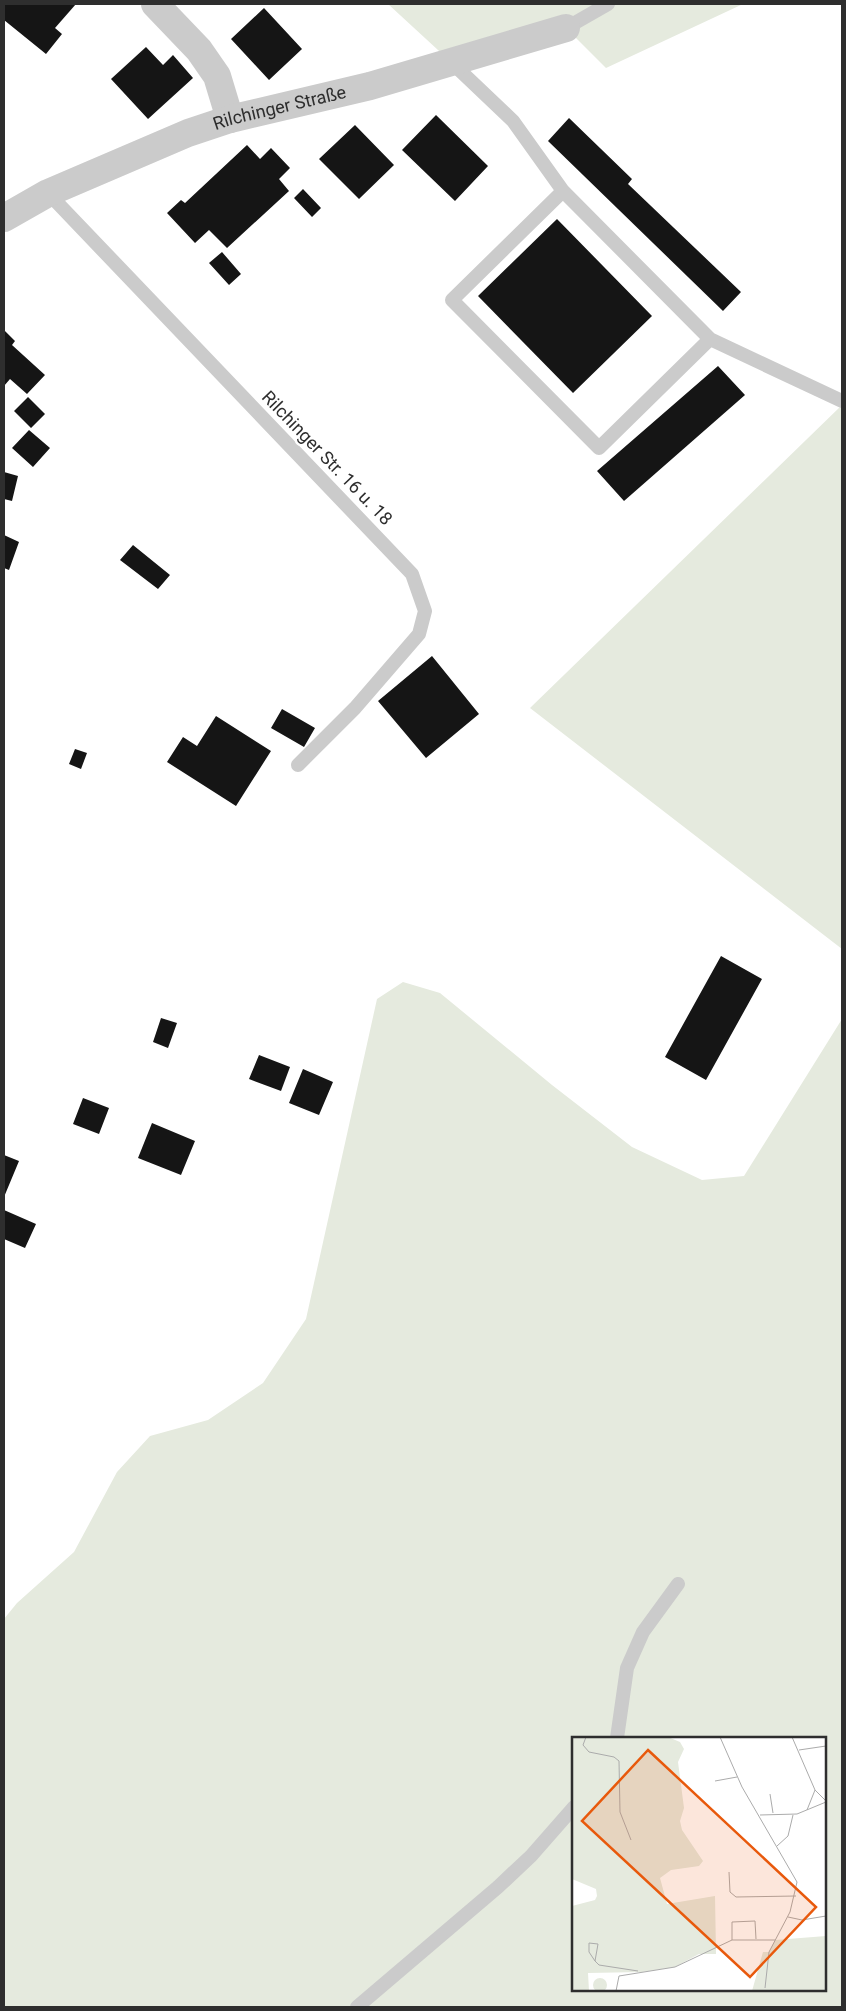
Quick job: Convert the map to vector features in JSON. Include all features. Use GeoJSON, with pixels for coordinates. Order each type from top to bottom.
{"type":"FeatureCollection","features":[{"type":"Feature","properties":{"kind":"street"},"geometry":{"type":"LineString","coordinates":[[155,4],[199,50],[217,76],[230,119]]}},
{"type":"Feature","properties":{"kind":"street","name":"Rilchinger Straße"},"geometry":{"type":"LineString","coordinates":[[4,218],[48,193],[145,150],[230,119],[370,86],[566,28]]}},
{"type":"Feature","properties":{"kind":"lane"},"geometry":{"type":"LineString","coordinates":[[566,28],[608,4]]}},
{"type":"Feature","properties":{"kind":"lane"},"geometry":{"type":"LineString","coordinates":[[451,62],[513,121],[562,191],[710,339],[842,401]]}},
{"type":"Feature","properties":{"kind":"lane"},"geometry":{"type":"LineString","coordinates":[[562,191],[452,300],[599,448],[710,339]]}},
{"type":"Feature","properties":{"kind":"lane","name":"Rilchinger Str. 16 u. 18"},"geometry":{"type":"LineString","coordinates":[[48,193],[412,574],[425,611],[419,634],[355,708],[298,765]]}},
{"type":"Feature","properties":{"kind":"lane"},"geometry":{"type":"LineString","coordinates":[[617,1737],[627,1668],[642,1632],[678,1584]]}},
{"type":"Feature","properties":{"kind":"lane"},"geometry":{"type":"LineString","coordinates":[[357,2007],[498,1887],[531,1856],[572,1809]]}},
{"type":"Feature","properties":{"kind":"shaded area"},"geometry":{"type":"Polygon","coordinates":[[[388,4],[743,4],[606,68],[566,28],[451,62],[388,4]]]}},
{"type":"Feature","properties":{"kind":"shaded area"},"geometry":{"type":"Polygon","coordinates":[[[842,405],[842,949],[530,708],[842,405]]]}},
{"type":"Feature","properties":{"kind":"shaded area"},"geometry":{"type":"Polygon","coordinates":[[[403,982],[440,993],[552,1085],[632,1147],[702,1180],[744,1176],[842,1019],[842,2007],[4,2007],[4,1619],[17,1603],[74,1552],[117,1472],[150,1436],[208,1420],[263,1383],[306,1319],[377,999],[403,982]]]}},
{"type":"Feature","properties":{"kind":"building"},"geometry":{"type":"Polygon","coordinates":[[[4,4],[76,4],[55,28],[62,34],[46,54],[4,20],[4,4]]]}},
{"type":"Feature","properties":{"kind":"building"},"geometry":{"type":"Polygon","coordinates":[[[264,8],[302,49],[269,80],[231,39],[264,8]]]}},
{"type":"Feature","properties":{"kind":"building"},"geometry":{"type":"Polygon","coordinates":[[[146,47],[163,65],[173,55],[193,78],[148,119],[111,79],[146,47]]]}},
{"type":"Feature","properties":{"kind":"building"},"geometry":{"type":"Polygon","coordinates":[[[436,115],[488,166],[455,201],[402,150],[436,115]]]}},
{"type":"Feature","properties":{"kind":"building"},"geometry":{"type":"Polygon","coordinates":[[[569,118],[632,179],[628,184],[741,292],[723,311],[548,141],[569,118]]]}},
{"type":"Feature","properties":{"kind":"building"},"geometry":{"type":"Polygon","coordinates":[[[355,125],[394,165],[359,199],[319,159],[355,125]]]}},
{"type":"Feature","properties":{"kind":"building"},"geometry":{"type":"Polygon","coordinates":[[[247,145],[260,159],[271,148],[290,168],[279,179],[289,191],[227,248],[209,230],[195,243],[167,213],[181,200],[185,203],[247,145]]]}},
{"type":"Feature","properties":{"kind":"building"},"geometry":{"type":"Polygon","coordinates":[[[303,189],[321,208],[312,217],[294,198],[303,189]]]}},
{"type":"Feature","properties":{"kind":"building"},"geometry":{"type":"Polygon","coordinates":[[[557,219],[652,316],[573,393],[478,296],[557,219]]]}},
{"type":"Feature","properties":{"kind":"building"},"geometry":{"type":"Polygon","coordinates":[[[222,252],[241,274],[229,285],[209,263],[222,252]]]}},
{"type":"Feature","properties":{"kind":"building"},"geometry":{"type":"Polygon","coordinates":[[[4,330],[15,341],[12,345],[45,375],[27,394],[10,379],[4,386],[4,330]]]}},
{"type":"Feature","properties":{"kind":"building"},"geometry":{"type":"Polygon","coordinates":[[[718,366],[745,395],[624,501],[597,471],[718,366]]]}},
{"type":"Feature","properties":{"kind":"building"},"geometry":{"type":"Polygon","coordinates":[[[28,397],[45,414],[31,428],[14,411],[28,397]]]}},
{"type":"Feature","properties":{"kind":"building"},"geometry":{"type":"Polygon","coordinates":[[[29,430],[50,448],[33,467],[12,448],[29,430]]]}},
{"type":"Feature","properties":{"kind":"building"},"geometry":{"type":"Polygon","coordinates":[[[4,472],[18,476],[12,501],[4,499],[4,472]]]}},
{"type":"Feature","properties":{"kind":"building"},"geometry":{"type":"Polygon","coordinates":[[[4,535],[19,542],[9,570],[4,568],[4,535]]]}},
{"type":"Feature","properties":{"kind":"building"},"geometry":{"type":"Polygon","coordinates":[[[133,545],[170,575],[158,589],[120,560],[133,545]]]}},
{"type":"Feature","properties":{"kind":"building"},"geometry":{"type":"Polygon","coordinates":[[[432,656],[479,714],[426,758],[378,701],[432,656]]]}},
{"type":"Feature","properties":{"kind":"building"},"geometry":{"type":"Polygon","coordinates":[[[282,709],[315,728],[304,747],[271,728],[282,709]]]}},
{"type":"Feature","properties":{"kind":"building"},"geometry":{"type":"Polygon","coordinates":[[[216,716],[271,751],[236,806],[167,762],[183,737],[197,746],[216,716]]]}},
{"type":"Feature","properties":{"kind":"building"},"geometry":{"type":"Polygon","coordinates":[[[75,749],[87,753],[81,769],[69,764],[75,749]]]}},
{"type":"Feature","properties":{"kind":"building"},"geometry":{"type":"Polygon","coordinates":[[[721,956],[762,979],[706,1080],[665,1057],[721,956]]]}},
{"type":"Feature","properties":{"kind":"building"},"geometry":{"type":"Polygon","coordinates":[[[161,1018],[177,1023],[168,1048],[153,1042],[161,1018]]]}},
{"type":"Feature","properties":{"kind":"building"},"geometry":{"type":"Polygon","coordinates":[[[259,1055],[290,1067],[281,1091],[249,1079],[259,1055]]]}},
{"type":"Feature","properties":{"kind":"building"},"geometry":{"type":"Polygon","coordinates":[[[303,1069],[333,1082],[319,1115],[289,1103],[303,1069]]]}},
{"type":"Feature","properties":{"kind":"building"},"geometry":{"type":"Polygon","coordinates":[[[83,1098],[109,1108],[99,1134],[73,1124],[83,1098]]]}},
{"type":"Feature","properties":{"kind":"building"},"geometry":{"type":"Polygon","coordinates":[[[152,1123],[195,1141],[181,1175],[138,1158],[152,1123]]]}},
{"type":"Feature","properties":{"kind":"building"},"geometry":{"type":"Polygon","coordinates":[[[4,1155],[19,1161],[4,1197],[4,1155]]]}},
{"type":"Feature","properties":{"kind":"building"},"geometry":{"type":"Polygon","coordinates":[[[4,1210],[36,1224],[25,1248],[4,1239],[4,1210]]]}}]}
